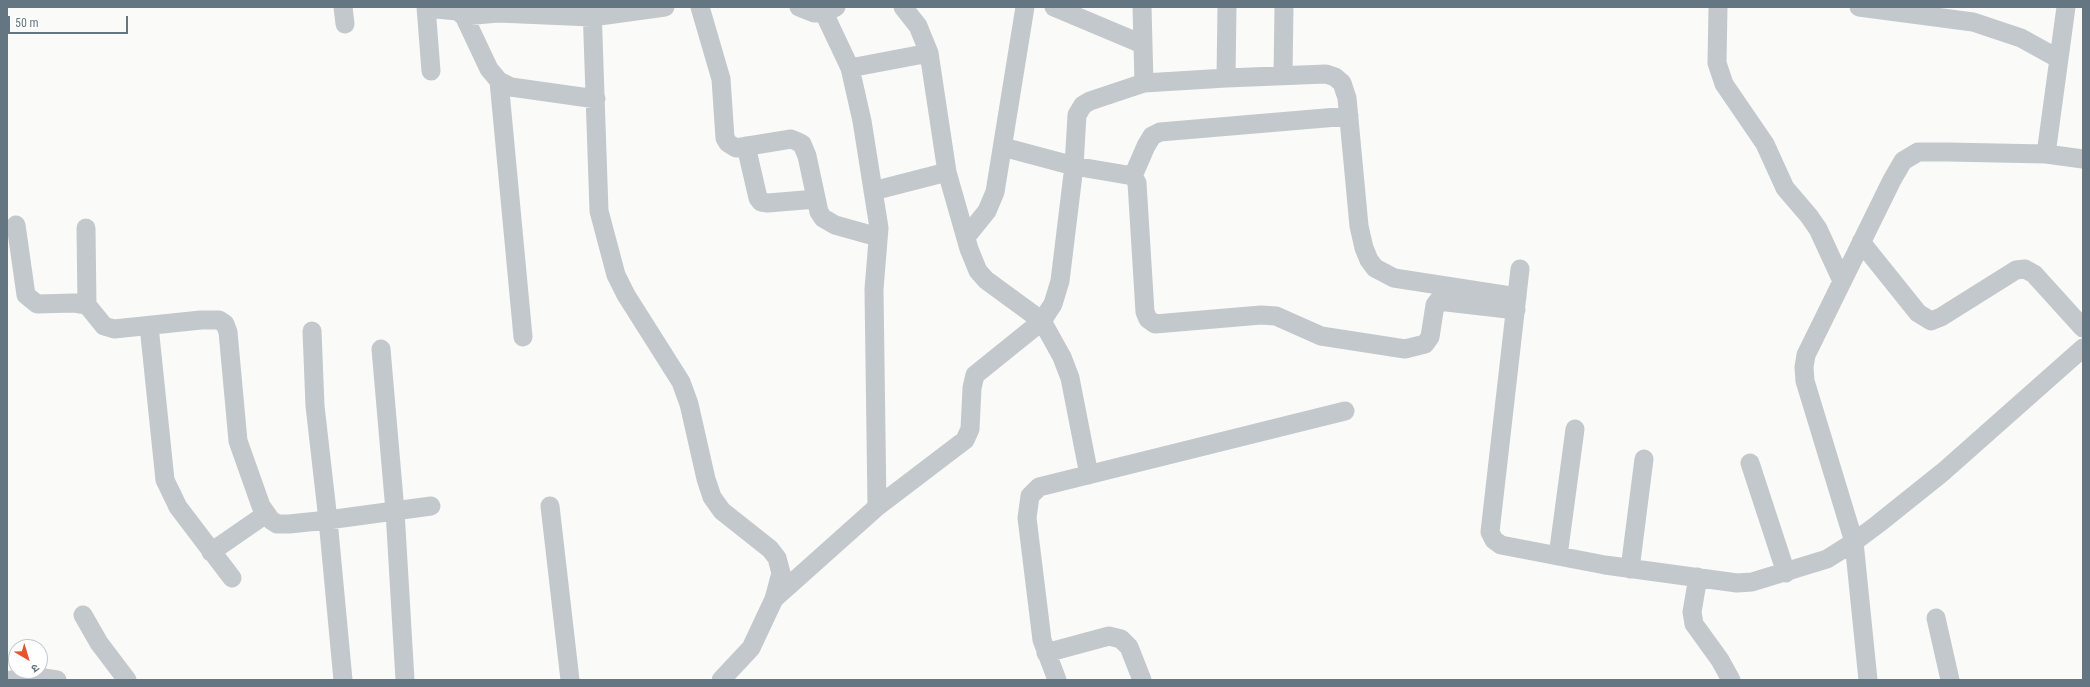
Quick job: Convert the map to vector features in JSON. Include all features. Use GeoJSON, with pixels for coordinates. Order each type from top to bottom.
{"type":"FeatureCollection","features":[{"type":"Feature","properties":{"kind":"street"},"geometry":{"type":"LineString","coordinates":[[431,71],[426,7],[457,11],[464,16],[489,69],[499,81],[511,87],[596,99]]}},
{"type":"Feature","properties":{"kind":"street"},"geometry":{"type":"LineString","coordinates":[[464,16],[498,13],[592,12],[665,7]]}},
{"type":"Feature","properties":{"kind":"street"},"geometry":{"type":"LineString","coordinates":[[700,7],[721,80],[725,138],[728,143],[736,148],[791,139],[802,144],[807,156],[819,212],[823,218],[836,225],[878,237]]}},
{"type":"Feature","properties":{"kind":"street"},"geometry":{"type":"LineString","coordinates":[[799,7],[814,13],[830,10],[850,68],[862,121],[879,228],[874,289],[877,507]]}},
{"type":"Feature","properties":{"kind":"street"},"geometry":{"type":"LineString","coordinates":[[903,7],[918,26],[929,53],[946,172],[978,271],[986,280],[1042,321],[1062,358],[1070,378],[1090,475]]}},
{"type":"Feature","properties":{"kind":"street"},"geometry":{"type":"LineString","coordinates":[[966,237],[992,202],[1025,7]]}},
{"type":"Feature","properties":{"kind":"street"},"geometry":{"type":"LineString","coordinates":[[1054,7],[1142,44]]}},
{"type":"Feature","properties":{"kind":"street"},"geometry":{"type":"LineString","coordinates":[[1142,7],[1144,83]]}},
{"type":"Feature","properties":{"kind":"street"},"geometry":{"type":"LineString","coordinates":[[1226,78],[1227,7]]}},
{"type":"Feature","properties":{"kind":"street"},"geometry":{"type":"LineString","coordinates":[[1283,76],[1284,7]]}},
{"type":"Feature","properties":{"kind":"street"},"geometry":{"type":"LineString","coordinates":[[1718,7],[1718,62],[1724,84],[1765,144],[1785,188],[1818,229],[1842,281]]}},
{"type":"Feature","properties":{"kind":"street"},"geometry":{"type":"LineString","coordinates":[[1859,7],[1974,22],[2021,38],[2059,59]]}},
{"type":"Feature","properties":{"kind":"street"},"geometry":{"type":"LineString","coordinates":[[2046,154],[2066,7]]}},
{"type":"Feature","properties":{"kind":"street"},"geometry":{"type":"LineString","coordinates":[[592,12],[599,211],[616,275],[626,295],[681,382],[689,404],[706,479],[712,497],[722,511],[770,549],[777,558],[781,573],[774,599],[751,648],[721,680]]}},
{"type":"Feature","properties":{"kind":"street"},"geometry":{"type":"LineString","coordinates":[[850,68],[929,53]]}},
{"type":"Feature","properties":{"kind":"street"},"geometry":{"type":"LineString","coordinates":[[774,599],[877,507],[965,440],[970,429],[972,388],[975,375],[1042,321],[1053,304],[1060,281],[1074,166],[1077,114],[1083,105],[1144,83],[1326,74],[1335,77],[1342,83],[1347,98],[1359,226],[1364,248],[1369,260],[1375,268],[1394,278],[1516,303]]}},
{"type":"Feature","properties":{"kind":"street"},"geometry":{"type":"LineString","coordinates":[[499,81],[523,337]]}},
{"type":"Feature","properties":{"kind":"street"},"geometry":{"type":"LineString","coordinates":[[1132,176],[1152,136],[1160,132],[1349,116]]}},
{"type":"Feature","properties":{"kind":"street"},"geometry":{"type":"LineString","coordinates":[[746,146],[758,198],[761,202],[768,203],[816,199]]}},
{"type":"Feature","properties":{"kind":"street"},"geometry":{"type":"LineString","coordinates":[[1002,147],[1074,166],[1132,176],[1137,183],[1145,312],[1148,319],[1155,324],[1261,315],[1276,316],[1321,336],[1405,349],[1425,344],[1430,337],[1435,305],[1438,302],[1516,303]]}},
{"type":"Feature","properties":{"kind":"street"},"geometry":{"type":"LineString","coordinates":[[1868,680],[1854,542],[1805,381],[1804,367],[1806,355],[1902,161],[1918,152],[2046,154],[2083,159]]}},
{"type":"Feature","properties":{"kind":"street"},"geometry":{"type":"LineString","coordinates":[[873,191],[946,172]]}},
{"type":"Feature","properties":{"kind":"street"},"geometry":{"type":"LineString","coordinates":[[16,225],[26,295],[37,304],[74,303],[87,305]]}},
{"type":"Feature","properties":{"kind":"street"},"geometry":{"type":"LineString","coordinates":[[86,228],[87,305],[104,326],[114,329],[201,320],[219,320],[225,324],[228,332],[238,441],[266,514],[277,524],[328,520],[430,506]]}},
{"type":"Feature","properties":{"kind":"street"},"geometry":{"type":"LineString","coordinates":[[1861,242],[1918,312],[1931,321],[1941,317],[2016,270],[2025,269],[2034,274],[2083,328]]}},
{"type":"Feature","properties":{"kind":"street"},"geometry":{"type":"LineString","coordinates":[[1520,269],[1490,532],[1494,540],[1502,545],[1630,569],[1737,583],[1752,582],[1786,573],[1827,559],[1854,542],[1943,472],[2083,348]]}},
{"type":"Feature","properties":{"kind":"street"},"geometry":{"type":"LineString","coordinates":[[149,326],[165,480],[178,507],[232,578]]}},
{"type":"Feature","properties":{"kind":"street"},"geometry":{"type":"LineString","coordinates":[[312,331],[315,406],[328,520],[343,680]]}},
{"type":"Feature","properties":{"kind":"street"},"geometry":{"type":"LineString","coordinates":[[381,349],[395,511],[405,680]]}},
{"type":"Feature","properties":{"kind":"street"},"geometry":{"type":"LineString","coordinates":[[1057,680],[1042,640],[1027,518],[1030,496],[1039,487],[1345,411]]}},
{"type":"Feature","properties":{"kind":"street"},"geometry":{"type":"LineString","coordinates":[[1558,556],[1575,429]]}},
{"type":"Feature","properties":{"kind":"street"},"geometry":{"type":"LineString","coordinates":[[1630,569],[1644,459]]}},
{"type":"Feature","properties":{"kind":"street"},"geometry":{"type":"LineString","coordinates":[[1750,463],[1786,573]]}},
{"type":"Feature","properties":{"kind":"street"},"geometry":{"type":"LineString","coordinates":[[550,506],[570,680]]}},
{"type":"Feature","properties":{"kind":"street"},"geometry":{"type":"LineString","coordinates":[[211,552],[266,514]]}},
{"type":"Feature","properties":{"kind":"street"},"geometry":{"type":"LineString","coordinates":[[1698,578],[1692,612],[1694,624],[1720,660],[1731,680]]}},
{"type":"Feature","properties":{"kind":"street"},"geometry":{"type":"LineString","coordinates":[[83,615],[99,643],[127,680]]}},
{"type":"Feature","properties":{"kind":"street"},"geometry":{"type":"LineString","coordinates":[[1936,618],[1950,680]]}},
{"type":"Feature","properties":{"kind":"street"},"geometry":{"type":"LineString","coordinates":[[1046,653],[1108,636],[1121,639],[1129,647],[1142,680]]}},
{"type":"Feature","properties":{"kind":"street"},"geometry":{"type":"LineString","coordinates":[[11,680],[32,676],[57,680]]}}]}
